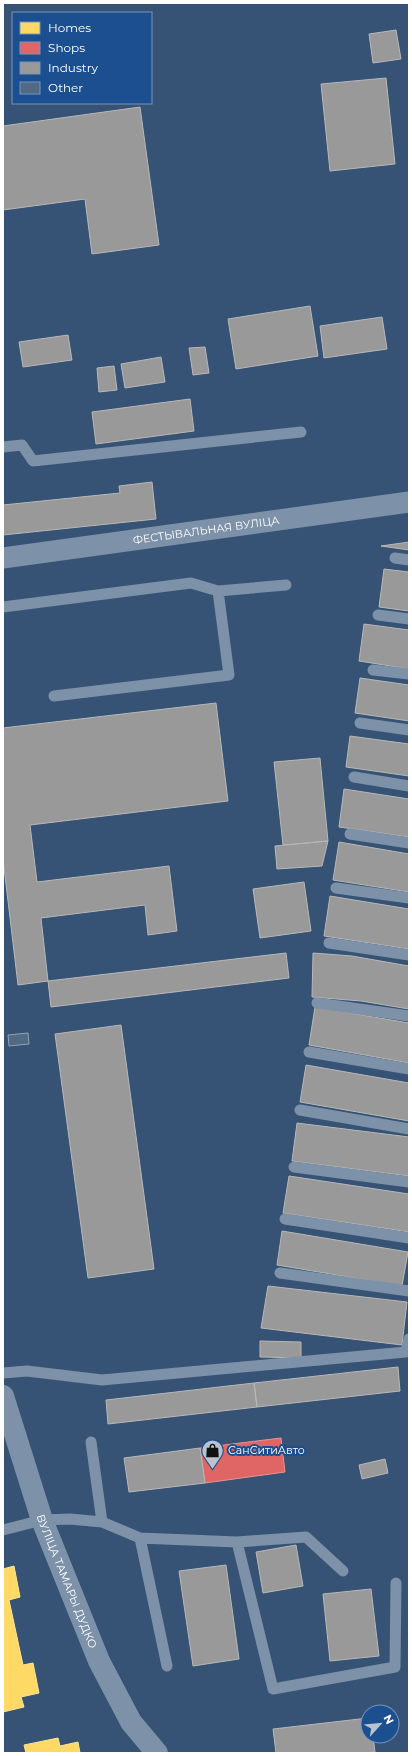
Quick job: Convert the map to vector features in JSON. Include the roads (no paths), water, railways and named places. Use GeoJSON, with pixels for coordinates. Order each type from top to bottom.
{"type":"FeatureCollection","features":[{"type":"Feature","properties":{"kind":"street","name":"ФЕСТЫВАЛЬНАЯ ВУЛІЦА"},"geometry":{"type":"LineString","coordinates":[[3,558],[409,502]]}},
{"type":"Feature","properties":{"kind":"street","name":"ВУЛІЦА ТАМАРЫ ДУДКО"},"geometry":{"type":"LineString","coordinates":[[3,1396],[42,1520],[99,1661],[131,1722],[157,1753]]}},
{"type":"Feature","properties":{"kind":"lane"},"geometry":{"type":"LineString","coordinates":[[3,447],[22,445],[32,461],[301,432]]}},
{"type":"Feature","properties":{"kind":"lane"},"geometry":{"type":"LineString","coordinates":[[395,558],[409,560]]}},
{"type":"Feature","properties":{"kind":"lane"},"geometry":{"type":"LineString","coordinates":[[3,607],[191,583],[218,591],[286,585]]}},
{"type":"Feature","properties":{"kind":"lane"},"geometry":{"type":"LineString","coordinates":[[54,696],[228,675],[218,591]]}},
{"type":"Feature","properties":{"kind":"lane"},"geometry":{"type":"LineString","coordinates":[[378,614],[409,619]]}},
{"type":"Feature","properties":{"kind":"lane"},"geometry":{"type":"LineString","coordinates":[[373,670],[409,674]]}},
{"type":"Feature","properties":{"kind":"lane"},"geometry":{"type":"LineString","coordinates":[[360,723],[409,730]]}},
{"type":"Feature","properties":{"kind":"lane"},"geometry":{"type":"LineString","coordinates":[[354,777],[409,786]]}},
{"type":"Feature","properties":{"kind":"lane"},"geometry":{"type":"LineString","coordinates":[[350,834],[409,843]]}},
{"type":"Feature","properties":{"kind":"lane"},"geometry":{"type":"LineString","coordinates":[[336,888],[409,898]]}},
{"type":"Feature","properties":{"kind":"lane"},"geometry":{"type":"LineString","coordinates":[[330,943],[409,955]]}},
{"type":"Feature","properties":{"kind":"lane"},"geometry":{"type":"LineString","coordinates":[[317,1003],[409,1016]]}},
{"type":"Feature","properties":{"kind":"lane"},"geometry":{"type":"LineString","coordinates":[[309,1052],[409,1069]]}},
{"type":"Feature","properties":{"kind":"lane"},"geometry":{"type":"LineString","coordinates":[[300,1110],[409,1128]]}},
{"type":"Feature","properties":{"kind":"lane"},"geometry":{"type":"LineString","coordinates":[[294,1167],[409,1182]]}},
{"type":"Feature","properties":{"kind":"lane"},"geometry":{"type":"LineString","coordinates":[[285,1220],[409,1238]]}},
{"type":"Feature","properties":{"kind":"lane"},"geometry":{"type":"LineString","coordinates":[[280,1273],[409,1291]]}},
{"type":"Feature","properties":{"kind":"lane"},"geometry":{"type":"LineString","coordinates":[[3,1373],[26,1371],[102,1380],[406,1352],[409,1339]]}},
{"type":"Feature","properties":{"kind":"lane"},"geometry":{"type":"LineString","coordinates":[[91,1442],[102,1522]]}},
{"type":"Feature","properties":{"kind":"lane"},"geometry":{"type":"LineString","coordinates":[[3,1530],[42,1520],[70,1519],[102,1522],[140,1538],[237,1542],[306,1537],[343,1571]]}},
{"type":"Feature","properties":{"kind":"lane"},"geometry":{"type":"LineString","coordinates":[[140,1538],[166,1666]]}},
{"type":"Feature","properties":{"kind":"lane"},"geometry":{"type":"LineString","coordinates":[[237,1542],[273,1688],[395,1667],[396,1583]]}},
{"type":"Feature","properties":{"kind":"place","name":"СанСитиАвто"},"geometry":{"type":"Point","coordinates":[213,1470]}}]}
